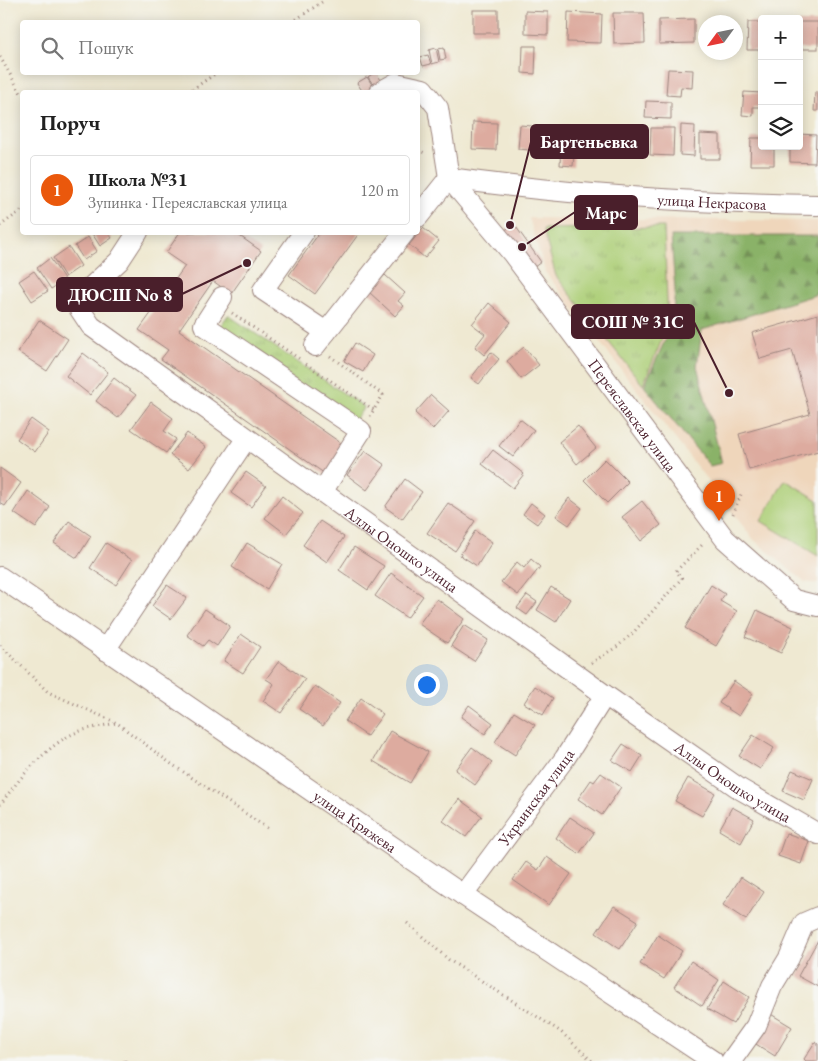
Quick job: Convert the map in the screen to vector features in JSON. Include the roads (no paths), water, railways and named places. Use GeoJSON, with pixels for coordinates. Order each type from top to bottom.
{"type":"FeatureCollection","features":[{"type":"Feature","properties":{"kind":"street"},"geometry":{"type":"LineString","coordinates":[[384,90],[396,83],[423,89],[438,108],[449,178],[420,214]]}},
{"type":"Feature","properties":{"kind":"street","name":"улица Некрасова"},"geometry":{"type":"LineString","coordinates":[[449,178],[539,191],[725,204],[818,205]]}},
{"type":"Feature","properties":{"kind":"street","name":"Переяславская улица"},"geometry":{"type":"LineString","coordinates":[[449,178],[512,253],[725,539],[794,600],[818,606]]}},
{"type":"Feature","properties":{"kind":"street","name":"Аллы Оношко улица"},"geometry":{"type":"LineString","coordinates":[[136,235],[119,261],[75,302],[91,326],[605,695],[740,789],[818,834]]}},
{"type":"Feature","properties":{"kind":"street"},"geometry":{"type":"LineString","coordinates":[[302,235],[263,290],[320,339],[403,235]]}},
{"type":"Feature","properties":{"kind":"street"},"geometry":{"type":"LineString","coordinates":[[220,300],[204,325],[361,431],[322,492]]}},
{"type":"Feature","properties":{"kind":"street"},"geometry":{"type":"LineString","coordinates":[[105,650],[246,439]]}},
{"type":"Feature","properties":{"kind":"street","name":"улица Кряжева"},"geometry":{"type":"LineString","coordinates":[[0,577],[225,730],[463,896],[713,1061]]}},
{"type":"Feature","properties":{"kind":"street","name":"Украинская улица"},"geometry":{"type":"LineString","coordinates":[[463,896],[565,758],[605,695]]}},
{"type":"Feature","properties":{"kind":"street"},"geometry":{"type":"LineString","coordinates":[[731,1061],[756,1026],[772,986],[789,958],[804,923],[818,918]]}},
{"type":"Feature","properties":{"kind":"place","name":"Бартеньевка"},"geometry":{"type":"Point","coordinates":[510,225]}},
{"type":"Feature","properties":{"kind":"place","name":"Марс"},"geometry":{"type":"Point","coordinates":[522,247]}},
{"type":"Feature","properties":{"kind":"place","name":"ДЮСШ No 8"},"geometry":{"type":"Point","coordinates":[247,263]}},
{"type":"Feature","properties":{"kind":"place","name":"СОШ № 31С"},"geometry":{"type":"Point","coordinates":[729,393]}},
{"type":"Feature","properties":{"kind":"place","name":"Школа №31"},"geometry":{"type":"Point","coordinates":[719,521]}}]}
